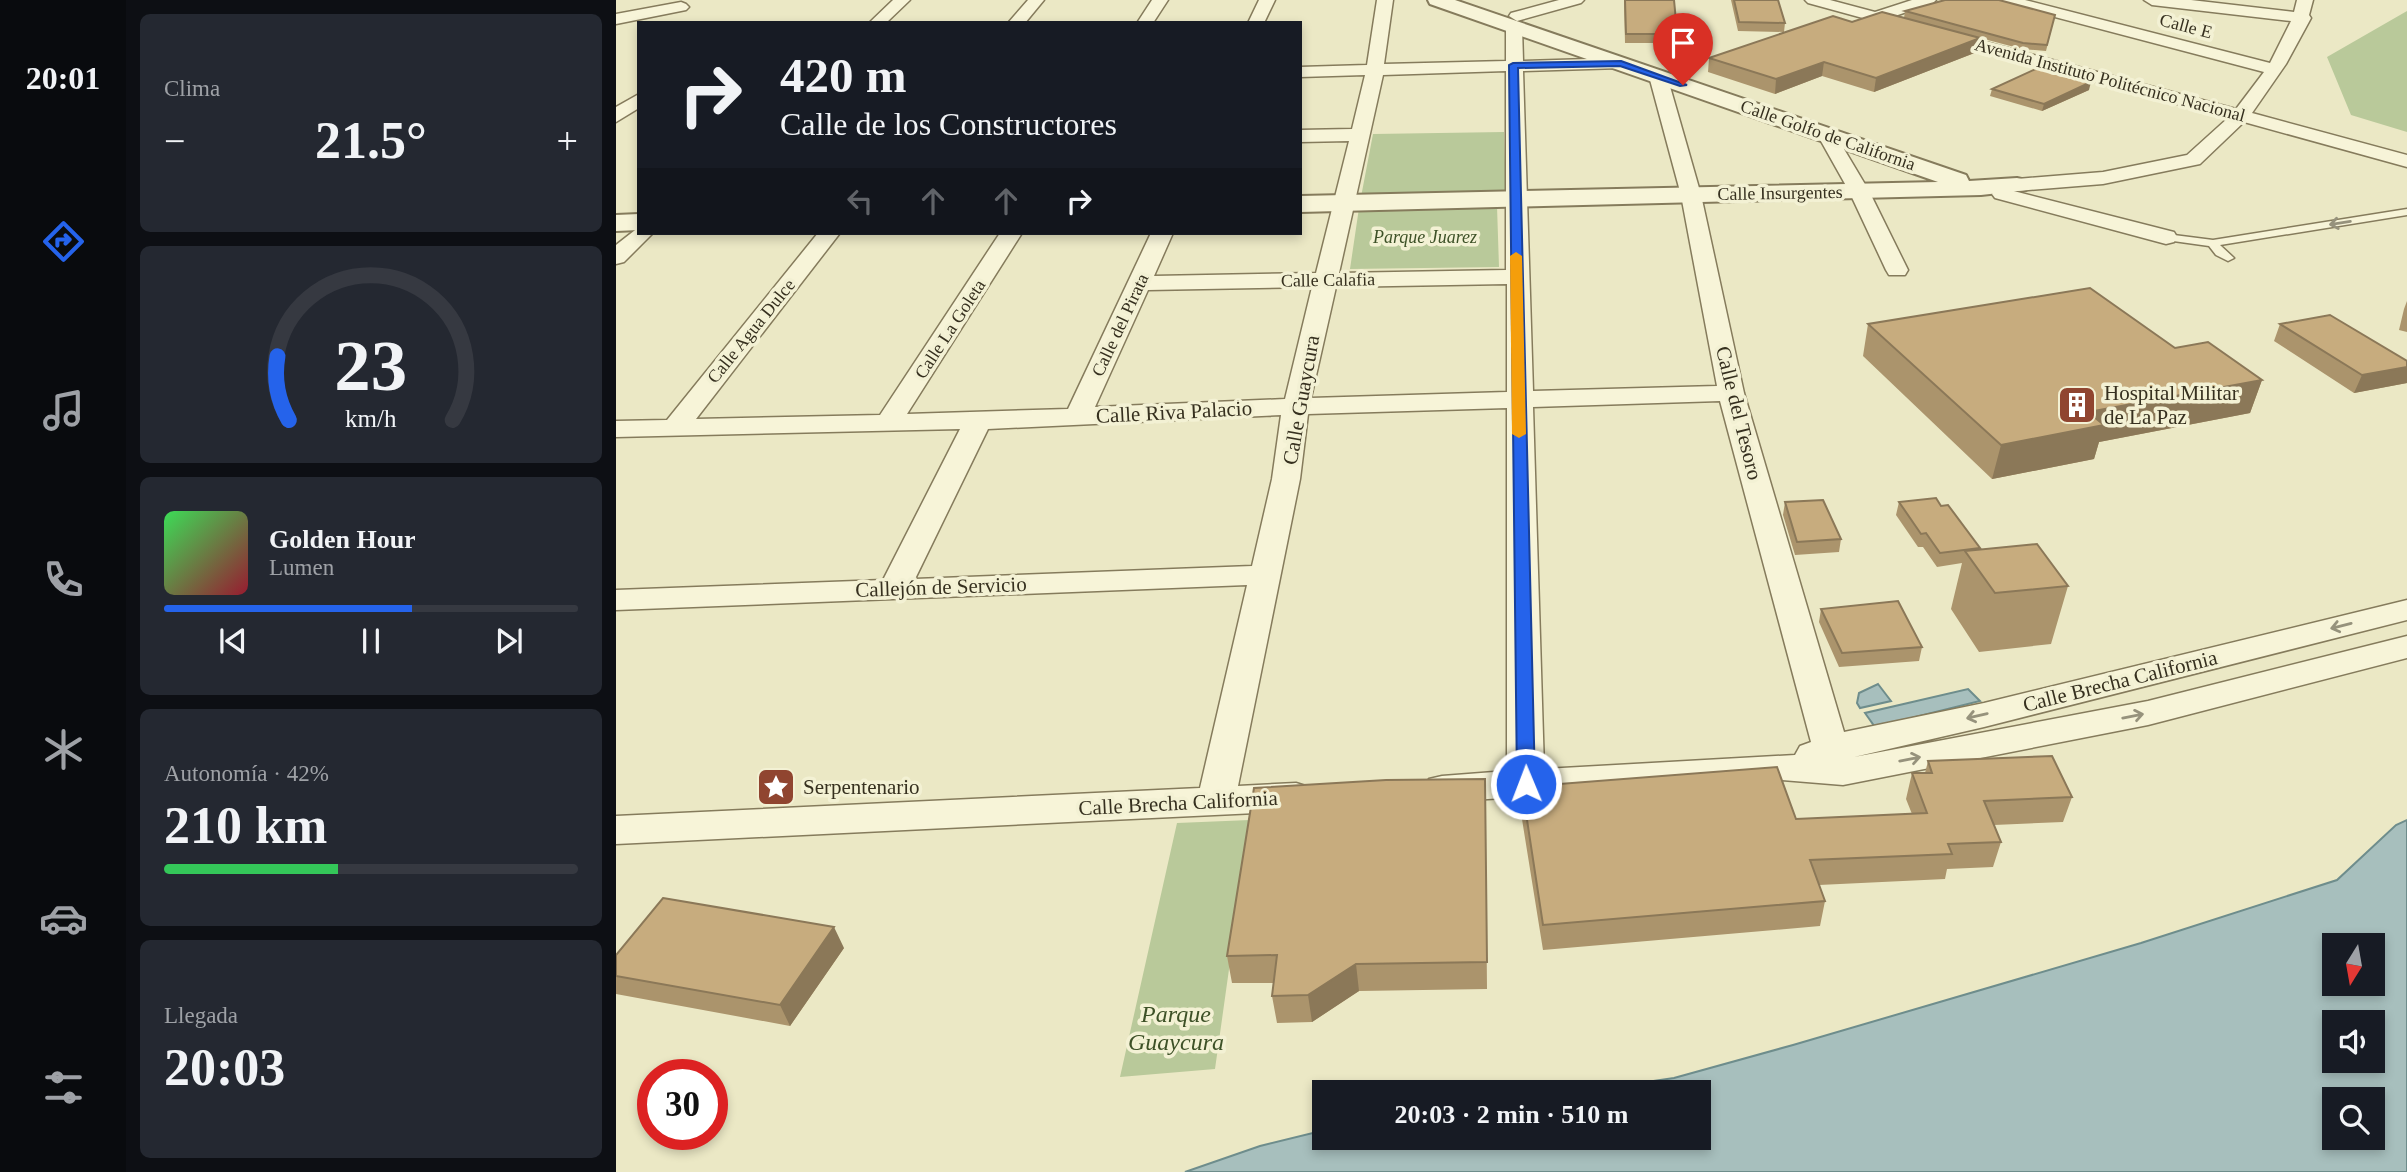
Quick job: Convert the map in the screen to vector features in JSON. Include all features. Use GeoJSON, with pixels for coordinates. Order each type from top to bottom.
{"type":"FeatureCollection","features":[{"type":"Feature","properties":{"kind":"street"},"geometry":{"type":"LineString","coordinates":[[879,21],[902,0]]}},
{"type":"Feature","properties":{"kind":"street"},"geometry":{"type":"LineString","coordinates":[[1018,21],[1036,0]]}},
{"type":"Feature","properties":{"kind":"street"},"geometry":{"type":"LineString","coordinates":[[1146,21],[1160,0]]}},
{"type":"Feature","properties":{"kind":"street"},"geometry":{"type":"LineString","coordinates":[[1257,21],[1267,0]]}},
{"type":"Feature","properties":{"kind":"street","name":"Calle Guaycura"},"geometry":{"type":"LineString","coordinates":[[1216,801],[1286,479],[1296,406],[1376,70],[1385,0]]}},
{"type":"Feature","properties":{"kind":"street","name":"Calle Golfo de California"},"geometry":{"type":"LineString","coordinates":[[1437,0],[1515,21],[2017,185]]}},
{"type":"Feature","properties":{"kind":"street","name":"Calle Golfo de California"},"geometry":{"type":"LineString","coordinates":[[1471,0],[1515,21],[1621,63],[1668,73],[1826,134],[1981,188]]}},
{"type":"Feature","properties":{"kind":"street"},"geometry":{"type":"LineString","coordinates":[[1526,784],[1516,277],[1513,65],[1515,21],[1576,0]]}},
{"type":"Feature","properties":{"kind":"street","name":"Avenida Instituto Politécnico Nacional"},"geometry":{"type":"LineString","coordinates":[[1813,0],[2407,161]]}},
{"type":"Feature","properties":{"kind":"street"},"geometry":{"type":"LineString","coordinates":[[1875,17],[1927,0]]}},
{"type":"Feature","properties":{"kind":"street","name":"Calle E"},"geometry":{"type":"LineString","coordinates":[[2007,0],[2274,69]]}},
{"type":"Feature","properties":{"kind":"street"},"geometry":{"type":"LineString","coordinates":[[2152,0],[2195,3],[2302,18]]}},
{"type":"Feature","properties":{"kind":"street","name":"Calle Insurgentes"},"geometry":{"type":"LineString","coordinates":[[1302,204],[1981,188],[2104,178],[2193,160],[2204,153],[2240,115],[2274,69],[2302,18],[2305,0]]}},
{"type":"Feature","properties":{"kind":"street"},"geometry":{"type":"LineString","coordinates":[[616,19],[681,7]]}},
{"type":"Feature","properties":{"kind":"street"},"geometry":{"type":"LineString","coordinates":[[1302,72],[1621,63]]}},
{"type":"Feature","properties":{"kind":"street","name":"Calle del Tesoro"},"geometry":{"type":"LineString","coordinates":[[1668,73],[1731,393],[1837,760]]}},
{"type":"Feature","properties":{"kind":"street"},"geometry":{"type":"LineString","coordinates":[[616,116],[635,92]]}},
{"type":"Feature","properties":{"kind":"street"},"geometry":{"type":"LineString","coordinates":[[1826,134],[1859,191],[1897,270]]}},
{"type":"Feature","properties":{"kind":"street"},"geometry":{"type":"LineString","coordinates":[[1302,136],[1361,135]]}},
{"type":"Feature","properties":{"kind":"street"},"geometry":{"type":"LineString","coordinates":[[2017,185],[2043,195],[2061,208]]}},
{"type":"Feature","properties":{"kind":"street"},"geometry":{"type":"LineString","coordinates":[[1981,188],[2166,237]]}},
{"type":"Feature","properties":{"kind":"street"},"geometry":{"type":"LineString","coordinates":[[616,223],[637,222]]}},
{"type":"Feature","properties":{"kind":"street"},"geometry":{"type":"LineString","coordinates":[[616,257],[640,235]]}},
{"type":"Feature","properties":{"kind":"street","name":"Calle Agua Dulce"},"geometry":{"type":"LineString","coordinates":[[674,429],[828,235]]}},
{"type":"Feature","properties":{"kind":"street","name":"Calle La Goleta"},"geometry":{"type":"LineString","coordinates":[[888,424],[1010,235]]}},
{"type":"Feature","properties":{"kind":"street","name":"Calle del Pirata"},"geometry":{"type":"LineString","coordinates":[[1077,418],[1161,235]]}},
{"type":"Feature","properties":{"kind":"street","name":"Calle Calafia"},"geometry":{"type":"LineString","coordinates":[[1139,283],[1516,277]]}},
{"type":"Feature","properties":{"kind":"street","name":"Calle Riva Palacio"},"geometry":{"type":"LineString","coordinates":[[616,429],[1077,418],[1296,406],[1731,393]]}},
{"type":"Feature","properties":{"kind":"street"},"geometry":{"type":"LineString","coordinates":[[894,589],[978,421]]}},
{"type":"Feature","properties":{"kind":"street","name":"Callejón de Servicio"},"geometry":{"type":"LineString","coordinates":[[616,600],[1266,575]]}},
{"type":"Feature","properties":{"kind":"street","name":"Calle Brecha California"},"geometry":{"type":"LineString","coordinates":[[1837,760],[1984,715],[2407,610]]}},
{"type":"Feature","properties":{"kind":"street","name":"Calle Brecha California"},"geometry":{"type":"LineString","coordinates":[[1837,760],[2148,713],[2407,647]]}},
{"type":"Feature","properties":{"kind":"street"},"geometry":{"type":"LineString","coordinates":[[1405,791],[1782,767],[1837,760]]}},
{"type":"Feature","properties":{"kind":"street","name":"Calle Brecha California"},"geometry":{"type":"LineString","coordinates":[[616,830],[1324,795]]}},
{"type":"Feature","properties":{"kind":"lane"},"geometry":{"type":"LineString","coordinates":[[2166,237],[2213,243],[2407,212]]}},
{"type":"Feature","properties":{"kind":"lane"},"geometry":{"type":"LineString","coordinates":[[2213,243],[2215,249],[2228,258]]}},
{"type":"Feature","properties":{"kind":"green space"},"geometry":{"type":"Polygon","coordinates":[[[2407,11],[2407,132],[2351,115],[2327,57],[2407,11]]]}},
{"type":"Feature","properties":{"kind":"green space"},"geometry":{"type":"Polygon","coordinates":[[[1504,132],[1506,193],[1361,197],[1373,134],[1504,132]]]}},
{"type":"Feature","properties":{"kind":"green space","name":"Parque Juarez"},"geometry":{"type":"Polygon","coordinates":[[[1497,206],[1499,267],[1350,269],[1359,208],[1497,206]]]}},
{"type":"Feature","properties":{"kind":"green space","name":"Parque Guaycura"},"geometry":{"type":"Polygon","coordinates":[[[1250,820],[1215,1069],[1120,1077],[1177,823],[1250,820]]]}},
{"type":"Feature","properties":{"kind":"water"},"geometry":{"type":"Polygon","coordinates":[[[1878,684],[1891,701],[1860,708],[1857,703],[1859,693],[1878,684]]]}},
{"type":"Feature","properties":{"kind":"water"},"geometry":{"type":"Polygon","coordinates":[[[1968,689],[1980,701],[1875,727],[1865,713],[1968,689]]]}},
{"type":"Feature","properties":{"kind":"water"},"geometry":{"type":"Polygon","coordinates":[[[2407,820],[2407,1172],[1185,1172],[1260,1146],[1312,1133],[1312,1150],[1711,1150],[1711,1080],[1660,1080],[1793,1045],[2141,943],[2337,880],[2396,825],[2407,820]]]}},
{"type":"Feature","properties":{"kind":"building"},"geometry":{"type":"Polygon","coordinates":[[[1625,0],[1674,0],[1676,21],[1671,21],[1672,34],[1626,34],[1625,0]]]}},
{"type":"Feature","properties":{"kind":"building"},"geometry":{"type":"Polygon","coordinates":[[[1734,0],[1778,0],[1785,23],[1739,22],[1734,0]]]}},
{"type":"Feature","properties":{"kind":"building"},"geometry":{"type":"Polygon","coordinates":[[[1945,0],[1999,0],[2055,15],[2047,45],[2023,43],[1905,11],[1945,0]]]}},
{"type":"Feature","properties":{"kind":"building"},"geometry":{"type":"Polygon","coordinates":[[[1882,12],[1980,38],[1876,78],[1824,62],[1776,79],[1709,58],[1833,16],[1852,22],[1882,12]]]}},
{"type":"Feature","properties":{"kind":"building"},"geometry":{"type":"Polygon","coordinates":[[[2040,67],[2091,82],[2044,104],[1992,89],[2040,67]]]}},
{"type":"Feature","properties":{"kind":"building"},"geometry":{"type":"Polygon","coordinates":[[[2090,288],[2175,348],[2208,342],[2262,380],[2088,412],[2104,425],[2001,445],[1868,324],[2090,288]]]}},
{"type":"Feature","properties":{"kind":"building"},"geometry":{"type":"Polygon","coordinates":[[[2330,315],[2407,361],[2407,367],[2362,375],[2280,324],[2330,315]]]}},
{"type":"Feature","properties":{"kind":"building"},"geometry":{"type":"Polygon","coordinates":[[[1936,498],[1941,506],[1948,505],[1980,548],[1940,553],[1926,533],[1921,534],[1899,502],[1936,498]]]}},
{"type":"Feature","properties":{"kind":"building"},"geometry":{"type":"Polygon","coordinates":[[[1823,500],[1841,539],[1797,542],[1785,502],[1823,500]]]}},
{"type":"Feature","properties":{"kind":"building"},"geometry":{"type":"Polygon","coordinates":[[[2037,544],[2068,586],[1995,593],[1965,551],[2037,544]]]}},
{"type":"Feature","properties":{"kind":"building"},"geometry":{"type":"Polygon","coordinates":[[[1898,601],[1922,647],[1842,653],[1821,609],[1898,601]]]}},
{"type":"Feature","properties":{"kind":"building"},"geometry":{"type":"Polygon","coordinates":[[[2052,756],[2072,797],[1984,801],[2001,842],[1948,844],[1952,854],[1810,860],[1825,901],[1543,925],[1522,787],[1777,767],[1796,819],[1927,813],[1912,773],[1932,773],[1928,761],[2052,756]]]}},
{"type":"Feature","properties":{"kind":"building"},"geometry":{"type":"Polygon","coordinates":[[[1485,779],[1487,962],[1356,964],[1308,995],[1272,996],[1277,955],[1227,956],[1254,788],[1386,780],[1485,779]]]}},
{"type":"Feature","properties":{"kind":"building"},"geometry":{"type":"Polygon","coordinates":[[[663,898],[834,927],[780,1005],[616,976],[616,955],[663,898]]]}},
{"type":"Feature","properties":{"kind":"slow traffic"},"geometry":{"type":"LineString","coordinates":[[1516,256],[1519,434]]}},
{"type":"Feature","properties":{"kind":"place","name":"Hospital Militar de La Paz"},"geometry":{"type":"Point","coordinates":[2077,405]}},
{"type":"Feature","properties":{"kind":"place","name":"Serpentenario"},"geometry":{"type":"Point","coordinates":[776,787]}},
{"type":"Feature","properties":{"kind":"route"},"geometry":{"type":"LineString","coordinates":[[1526,784],[1513,65],[1621,63],[1683,85]]}}]}
